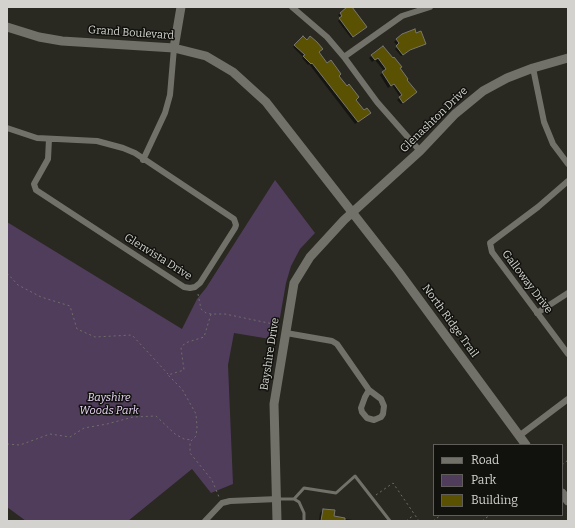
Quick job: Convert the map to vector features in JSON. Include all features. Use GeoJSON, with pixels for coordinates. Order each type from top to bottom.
{"type":"FeatureCollection","features":[{"type":"Feature","properties":{"kind":"street"},"geometry":{"type":"LineString","coordinates":[[144,160],[167,107],[170,95],[174,48],[181,7]]}},
{"type":"Feature","properties":{"kind":"street"},"geometry":{"type":"LineString","coordinates":[[292,7],[327,37],[377,102],[420,151]]}},
{"type":"Feature","properties":{"kind":"street"},"geometry":{"type":"LineString","coordinates":[[344,58],[402,16],[430,7]]}},
{"type":"Feature","properties":{"kind":"street","name":"Grand Boulevard"},"geometry":{"type":"LineString","coordinates":[[7,27],[39,37],[62,41],[174,48],[206,56],[233,72],[266,102],[353,213]]}},
{"type":"Feature","properties":{"kind":"street","name":"Glenashton Drive"},"geometry":{"type":"LineString","coordinates":[[353,213],[420,151],[455,114],[483,91],[507,78],[533,68],[568,58]]}},
{"type":"Feature","properties":{"kind":"street"},"geometry":{"type":"LineString","coordinates":[[533,68],[544,122],[553,144],[568,164]]}},
{"type":"Feature","properties":{"kind":"street","name":"Glenvista Drive"},"geometry":{"type":"LineString","coordinates":[[7,128],[37,138],[97,141],[114,144],[135,154],[234,219],[236,222],[234,230],[200,284],[190,288],[184,287],[36,190],[34,184],[48,159],[49,139]]}},
{"type":"Feature","properties":{"kind":"street","name":"Galloway Drive"},"geometry":{"type":"LineString","coordinates":[[568,181],[538,207],[490,243],[492,252],[568,354]]}},
{"type":"Feature","properties":{"kind":"street","name":"Bayshire Drive"},"geometry":{"type":"LineString","coordinates":[[278,521],[274,404],[294,283],[310,257],[353,213]]}},
{"type":"Feature","properties":{"kind":"street","name":"North Ridge Trail"},"geometry":{"type":"LineString","coordinates":[[353,213],[398,271],[525,444]]}},
{"type":"Feature","properties":{"kind":"street"},"geometry":{"type":"LineString","coordinates":[[537,313],[568,293]]}},
{"type":"Feature","properties":{"kind":"street"},"geometry":{"type":"LineString","coordinates":[[286,333],[332,341],[337,344],[369,390],[381,399],[384,406],[383,414],[374,420],[366,418],[361,408],[369,390]]}},
{"type":"Feature","properties":{"kind":"street"},"geometry":{"type":"LineString","coordinates":[[520,436],[568,399]]}},
{"type":"Feature","properties":{"kind":"street"},"geometry":{"type":"LineString","coordinates":[[205,521],[222,503],[230,501],[278,499]]}},
{"type":"Feature","properties":{"kind":"lane"},"geometry":{"type":"LineString","coordinates":[[294,499],[304,488],[336,493],[355,476],[390,521]]}},
{"type":"Feature","properties":{"kind":"lane"},"geometry":{"type":"LineString","coordinates":[[278,499],[294,499],[299,502],[304,514],[304,521]]}},
{"type":"Feature","properties":{"kind":"path"},"geometry":{"type":"LineString","coordinates":[[7,273],[18,285],[41,298],[70,306],[77,329],[96,337],[132,335],[182,389],[196,414],[196,436],[190,442],[190,453],[212,480],[219,498]]}},
{"type":"Feature","properties":{"kind":"path"},"geometry":{"type":"LineString","coordinates":[[198,294],[201,309],[211,314],[225,314],[279,325]]}},
{"type":"Feature","properties":{"kind":"path"},"geometry":{"type":"LineString","coordinates":[[168,375],[184,370],[181,348],[185,343],[204,337],[211,314]]}},
{"type":"Feature","properties":{"kind":"path"},"geometry":{"type":"LineString","coordinates":[[7,444],[20,445],[50,434],[70,437],[84,428],[107,424],[132,417],[148,416],[156,416],[175,434],[184,439],[192,440]]}},
{"type":"Feature","properties":{"kind":"path"},"geometry":{"type":"LineString","coordinates":[[372,498],[393,483],[419,521]]}},
{"type":"Feature","properties":{"kind":"path"},"geometry":{"type":"LineString","coordinates":[[406,521],[415,514]]}},
{"type":"Feature","properties":{"kind":"green space","name":"Bayshire Woods Park"},"geometry":{"type":"Polygon","coordinates":[[[275,180],[315,233],[300,249],[291,266],[286,283],[276,340],[234,333],[228,365],[233,484],[211,493],[192,469],[128,521],[26,521],[7,507],[7,222],[182,329],[197,299],[206,288],[275,180]]]}},
{"type":"Feature","properties":{"kind":"building"},"geometry":{"type":"Polygon","coordinates":[[[347,7],[352,7],[367,27],[353,37],[339,18],[342,16],[340,13],[347,7]]]}},
{"type":"Feature","properties":{"kind":"building"},"geometry":{"type":"Polygon","coordinates":[[[415,29],[416,33],[421,31],[426,44],[410,50],[403,55],[396,46],[399,43],[396,39],[402,34],[415,29]]]}},
{"type":"Feature","properties":{"kind":"building"},"geometry":{"type":"Polygon","coordinates":[[[303,36],[307,40],[310,36],[317,42],[323,49],[319,52],[327,63],[331,60],[341,74],[339,76],[347,86],[349,84],[359,97],[356,100],[364,110],[367,108],[371,113],[358,122],[312,63],[311,64],[303,56],[305,55],[294,45],[303,36]]]}},
{"type":"Feature","properties":{"kind":"building"},"geometry":{"type":"Polygon","coordinates":[[[383,46],[402,67],[400,68],[408,79],[407,80],[417,92],[403,103],[399,97],[402,95],[394,84],[391,86],[382,72],[386,69],[378,58],[375,60],[371,55],[383,46]]]}},
{"type":"Feature","properties":{"kind":"building"},"geometry":{"type":"Polygon","coordinates":[[[323,509],[335,510],[334,516],[345,518],[345,521],[321,521],[323,509]]]}}]}
